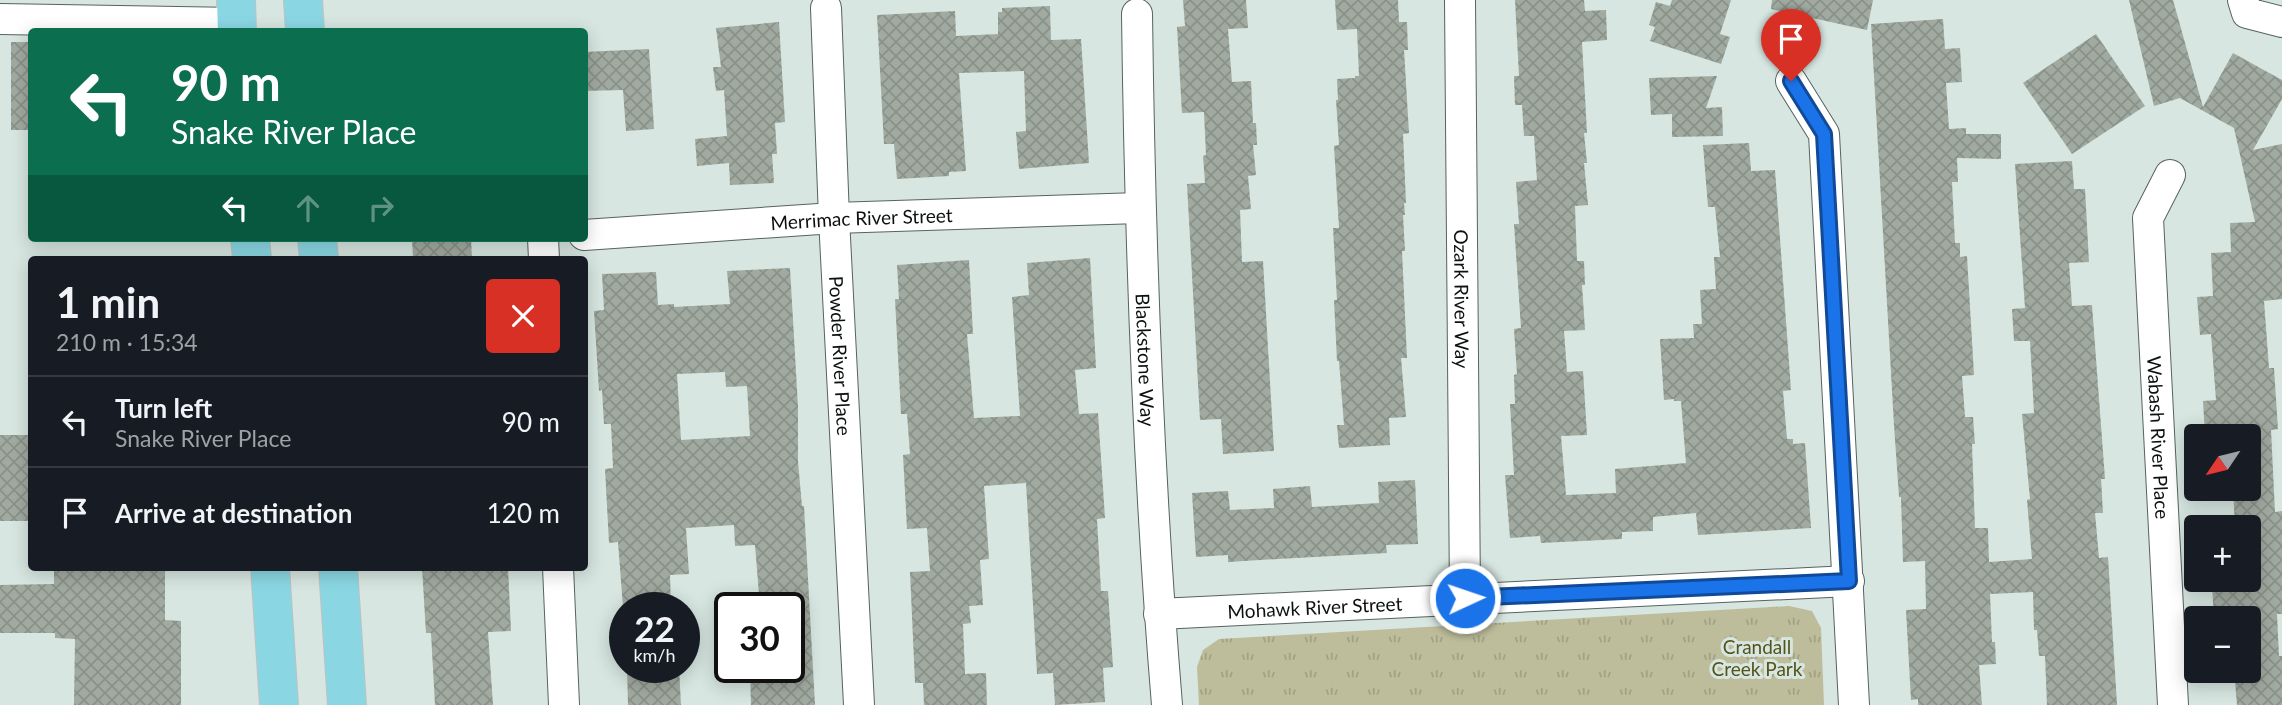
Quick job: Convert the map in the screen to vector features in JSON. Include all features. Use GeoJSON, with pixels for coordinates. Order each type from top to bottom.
{"type":"FeatureCollection","features":[{"type":"Feature","properties":{"kind":"main road"},"geometry":{"type":"LineString","coordinates":[[303,0],[305,28]]}},
{"type":"Feature","properties":{"kind":"main road"},"geometry":{"type":"LineString","coordinates":[[270,571],[279,705]]}},
{"type":"Feature","properties":{"kind":"main road"},"geometry":{"type":"LineString","coordinates":[[338,571],[347,705]]}},
{"type":"Feature","properties":{"kind":"street","name":"Ozark River Way"},"geometry":{"type":"LineString","coordinates":[[1460,0],[1465,598]]}},
{"type":"Feature","properties":{"kind":"street"},"geometry":{"type":"LineString","coordinates":[[2243,0],[2246,13],[2282,22]]}},
{"type":"Feature","properties":{"kind":"street","name":"Powder River Place"},"geometry":{"type":"LineString","coordinates":[[826,8],[859,705]]}},
{"type":"Feature","properties":{"kind":"street","name":"Blackstone Way"},"geometry":{"type":"LineString","coordinates":[[1137,14],[1139,208],[1159,614],[1167,705]]}},
{"type":"Feature","properties":{"kind":"street"},"geometry":{"type":"LineString","coordinates":[[0,19],[94,26],[237,18]]}},
{"type":"Feature","properties":{"kind":"street"},"geometry":{"type":"LineString","coordinates":[[1791,81],[1824,134],[1854,705]]}},
{"type":"Feature","properties":{"kind":"street","name":"Wabash River Place"},"geometry":{"type":"LineString","coordinates":[[2170,175],[2148,218],[2173,705]]}},
{"type":"Feature","properties":{"kind":"street","name":"Merrimac River Street"},"geometry":{"type":"LineString","coordinates":[[588,235],[834,218],[1139,208]]}},
{"type":"Feature","properties":{"kind":"street"},"geometry":{"type":"LineString","coordinates":[[558,571],[564,705]]}},
{"type":"Feature","properties":{"kind":"street","name":"Mohawk River Street"},"geometry":{"type":"LineString","coordinates":[[1159,614],[1849,581]]}},
{"type":"Feature","properties":{"kind":"green space","name":"Crandall Creek Park"},"geometry":{"type":"Polygon","coordinates":[[[1789,606],[1812,611],[1821,628],[1824,705],[1199,705],[1197,667],[1203,650],[1219,639],[1789,606]]]}},
{"type":"Feature","properties":{"kind":"building"},"geometry":{"type":"Polygon","coordinates":[[[1183,0],[1246,0],[1248,28],[1228,29],[1232,82],[1251,81],[1253,123],[1256,123],[1257,145],[1253,145],[1256,175],[1248,176],[1251,209],[1240,210],[1242,262],[1263,261],[1274,451],[1223,454],[1221,419],[1200,420],[1187,184],[1205,183],[1203,156],[1206,155],[1204,112],[1182,113],[1177,27],[1185,26],[1183,0]]]}},
{"type":"Feature","properties":{"kind":"building"},"geometry":{"type":"Polygon","coordinates":[[[1335,0],[1398,0],[1399,22],[1407,22],[1408,50],[1404,50],[1409,133],[1403,134],[1406,203],[1403,215],[1405,251],[1402,251],[1407,358],[1401,358],[1406,417],[1389,418],[1390,445],[1339,448],[1337,425],[1344,425],[1334,300],[1337,300],[1333,228],[1339,228],[1334,146],[1339,145],[1337,79],[1359,76],[1357,29],[1337,30],[1335,0]]]}},
{"type":"Feature","properties":{"kind":"building"},"geometry":{"type":"Polygon","coordinates":[[[1515,0],[1584,0],[1585,11],[1606,10],[1607,40],[1582,42],[1587,133],[1584,133],[1587,163],[1584,163],[1588,205],[1575,206],[1577,261],[1584,261],[1585,285],[1582,285],[1585,330],[1564,331],[1567,372],[1583,371],[1587,435],[1561,436],[1566,495],[1616,493],[1615,469],[1686,463],[1681,401],[1664,400],[1660,339],[1694,338],[1693,324],[1702,324],[1700,290],[1716,289],[1714,257],[1720,257],[1715,207],[1708,207],[1703,145],[1749,143],[1751,171],[1775,170],[1791,390],[1783,391],[1787,439],[1793,439],[1793,444],[1805,443],[1811,528],[1698,535],[1696,513],[1653,517],[1653,531],[1622,532],[1622,539],[1541,543],[1540,536],[1510,538],[1505,475],[1514,475],[1510,404],[1515,404],[1514,375],[1517,374],[1514,329],[1521,328],[1514,224],[1519,224],[1516,182],[1537,180],[1534,136],[1524,136],[1522,105],[1515,105],[1514,76],[1519,76],[1515,0]]]}},
{"type":"Feature","properties":{"kind":"building"},"geometry":{"type":"Polygon","coordinates":[[[1672,0],[1731,0],[1720,34],[1730,37],[1721,64],[1650,41],[1655,27],[1649,25],[1656,2],[1670,6],[1672,0]]]}},
{"type":"Feature","properties":{"kind":"building"},"geometry":{"type":"Polygon","coordinates":[[[1772,0],[1873,0],[1867,30],[1771,9],[1772,0]]]}},
{"type":"Feature","properties":{"kind":"building"},"geometry":{"type":"Polygon","coordinates":[[[2129,0],[2173,0],[2203,107],[2233,53],[2282,80],[2282,99],[2253,150],[2282,144],[2282,299],[2264,301],[2269,368],[2274,368],[2278,429],[2271,430],[2275,512],[2282,511],[2282,614],[2277,614],[2279,656],[2282,656],[2282,705],[2237,705],[2235,683],[2261,683],[2261,606],[2213,606],[2212,592],[2261,592],[2261,515],[2234,515],[2234,501],[2261,501],[2261,424],[2204,424],[2203,401],[2216,400],[2211,334],[2200,335],[2197,297],[2213,296],[2211,253],[2231,252],[2230,223],[2255,222],[2234,128],[2180,98],[2154,106],[2129,0]]]}},
{"type":"Feature","properties":{"kind":"building"},"geometry":{"type":"Polygon","coordinates":[[[1050,6],[1051,40],[1081,39],[1089,163],[1019,169],[1016,132],[1026,131],[1024,71],[959,73],[966,171],[949,172],[949,176],[897,179],[894,144],[884,144],[877,15],[955,11],[956,36],[998,34],[998,12],[1002,12],[1002,8],[1050,6]]]}},
{"type":"Feature","properties":{"kind":"building"},"geometry":{"type":"Polygon","coordinates":[[[1943,19],[1945,49],[1960,48],[1962,82],[1946,83],[1949,129],[1966,128],[1966,134],[2001,134],[2001,159],[1957,158],[1958,182],[1952,182],[1955,243],[1960,243],[1960,257],[1967,256],[1974,375],[1962,376],[1965,417],[1973,417],[1975,528],[1988,528],[1989,562],[2032,559],[2027,500],[2030,499],[2022,414],[2034,413],[2030,341],[2014,341],[2012,309],[2025,308],[2015,164],[2072,161],[2074,189],[2085,189],[2089,262],[2069,263],[2072,306],[2092,305],[2105,479],[2101,479],[2103,513],[2095,513],[2099,558],[2108,557],[2117,705],[2047,705],[2045,656],[2039,656],[2037,630],[2034,630],[2033,592],[1990,594],[1992,642],[1995,642],[1996,664],[1979,665],[1982,705],[1918,705],[1918,699],[1911,700],[1906,610],[1926,609],[1925,561],[1903,562],[1871,24],[1943,19]]]}},
{"type":"Feature","properties":{"kind":"building"},"geometry":{"type":"Polygon","coordinates":[[[779,22],[785,122],[775,123],[777,154],[772,154],[774,183],[730,185],[729,163],[697,166],[695,139],[727,136],[724,90],[716,91],[713,67],[721,67],[716,28],[779,22]]]}},
{"type":"Feature","properties":{"kind":"building"},"geometry":{"type":"Polygon","coordinates":[[[2096,34],[2145,106],[2072,154],[2023,83],[2096,34]]]}},
{"type":"Feature","properties":{"kind":"building"},"geometry":{"type":"Polygon","coordinates":[[[11,42],[28,42],[28,130],[11,130],[11,42]]]}},
{"type":"Feature","properties":{"kind":"building"},"geometry":{"type":"Polygon","coordinates":[[[649,49],[654,129],[626,131],[623,90],[588,91],[588,52],[649,49]]]}},
{"type":"Feature","properties":{"kind":"building"},"geometry":{"type":"Polygon","coordinates":[[[1717,76],[1706,108],[1722,107],[1723,136],[1672,137],[1672,114],[1651,115],[1649,78],[1717,76]]]}},
{"type":"Feature","properties":{"kind":"building"},"geometry":{"type":"Polygon","coordinates":[[[412,242],[471,242],[472,256],[413,256],[412,242]]]}},
{"type":"Feature","properties":{"kind":"building"},"geometry":{"type":"Polygon","coordinates":[[[1090,258],[1096,368],[1075,370],[1079,414],[1098,413],[1105,518],[1097,519],[1101,591],[1108,591],[1113,667],[1103,668],[1105,702],[1055,705],[1053,673],[1037,674],[1026,483],[984,486],[989,559],[980,560],[983,605],[969,606],[971,623],[963,624],[965,674],[986,673],[987,705],[924,705],[923,683],[915,683],[910,572],[930,571],[927,528],[907,529],[903,455],[910,454],[907,414],[901,414],[895,299],[899,299],[897,265],[969,260],[973,334],[967,334],[974,418],[1020,416],[1012,297],[1029,295],[1027,263],[1090,258]]]}},
{"type":"Feature","properties":{"kind":"building"},"geometry":{"type":"Polygon","coordinates":[[[790,268],[798,407],[798,462],[804,506],[815,705],[751,705],[750,683],[805,683],[805,592],[759,592],[755,545],[735,546],[734,525],[686,528],[689,574],[670,575],[671,592],[622,592],[618,542],[609,543],[605,469],[613,468],[611,424],[604,424],[602,390],[599,391],[594,311],[604,310],[602,274],[656,272],[658,305],[674,304],[674,307],[730,304],[727,271],[790,268]],[[725,372],[677,374],[681,440],[750,436],[747,386],[726,387],[725,372]]]}},
{"type":"Feature","properties":{"kind":"building"},"geometry":{"type":"Polygon","coordinates":[[[0,435],[28,435],[28,521],[0,521],[0,435]]]}},
{"type":"Feature","properties":{"kind":"building"},"geometry":{"type":"Polygon","coordinates":[[[1415,480],[1418,544],[1386,545],[1387,553],[1228,562],[1228,555],[1196,557],[1192,493],[1228,491],[1230,510],[1274,508],[1273,489],[1310,486],[1312,507],[1379,503],[1378,482],[1415,480]]]}},
{"type":"Feature","properties":{"kind":"building"},"geometry":{"type":"Polygon","coordinates":[[[54,571],[165,571],[165,620],[181,621],[181,705],[74,705],[75,639],[55,638],[55,633],[0,633],[0,585],[54,584],[54,571]]]}},
{"type":"Feature","properties":{"kind":"building"},"geometry":{"type":"Polygon","coordinates":[[[422,571],[508,571],[511,631],[488,632],[493,705],[435,705],[431,633],[426,633],[422,571]]]}},
{"type":"Feature","properties":{"kind":"building"},"geometry":{"type":"Polygon","coordinates":[[[627,683],[680,683],[681,705],[628,705],[627,683]]]}},
{"type":"Feature","properties":{"kind":"route"},"geometry":{"type":"LineString","coordinates":[[1465,598],[1849,581],[1824,134],[1791,81]]}}]}
